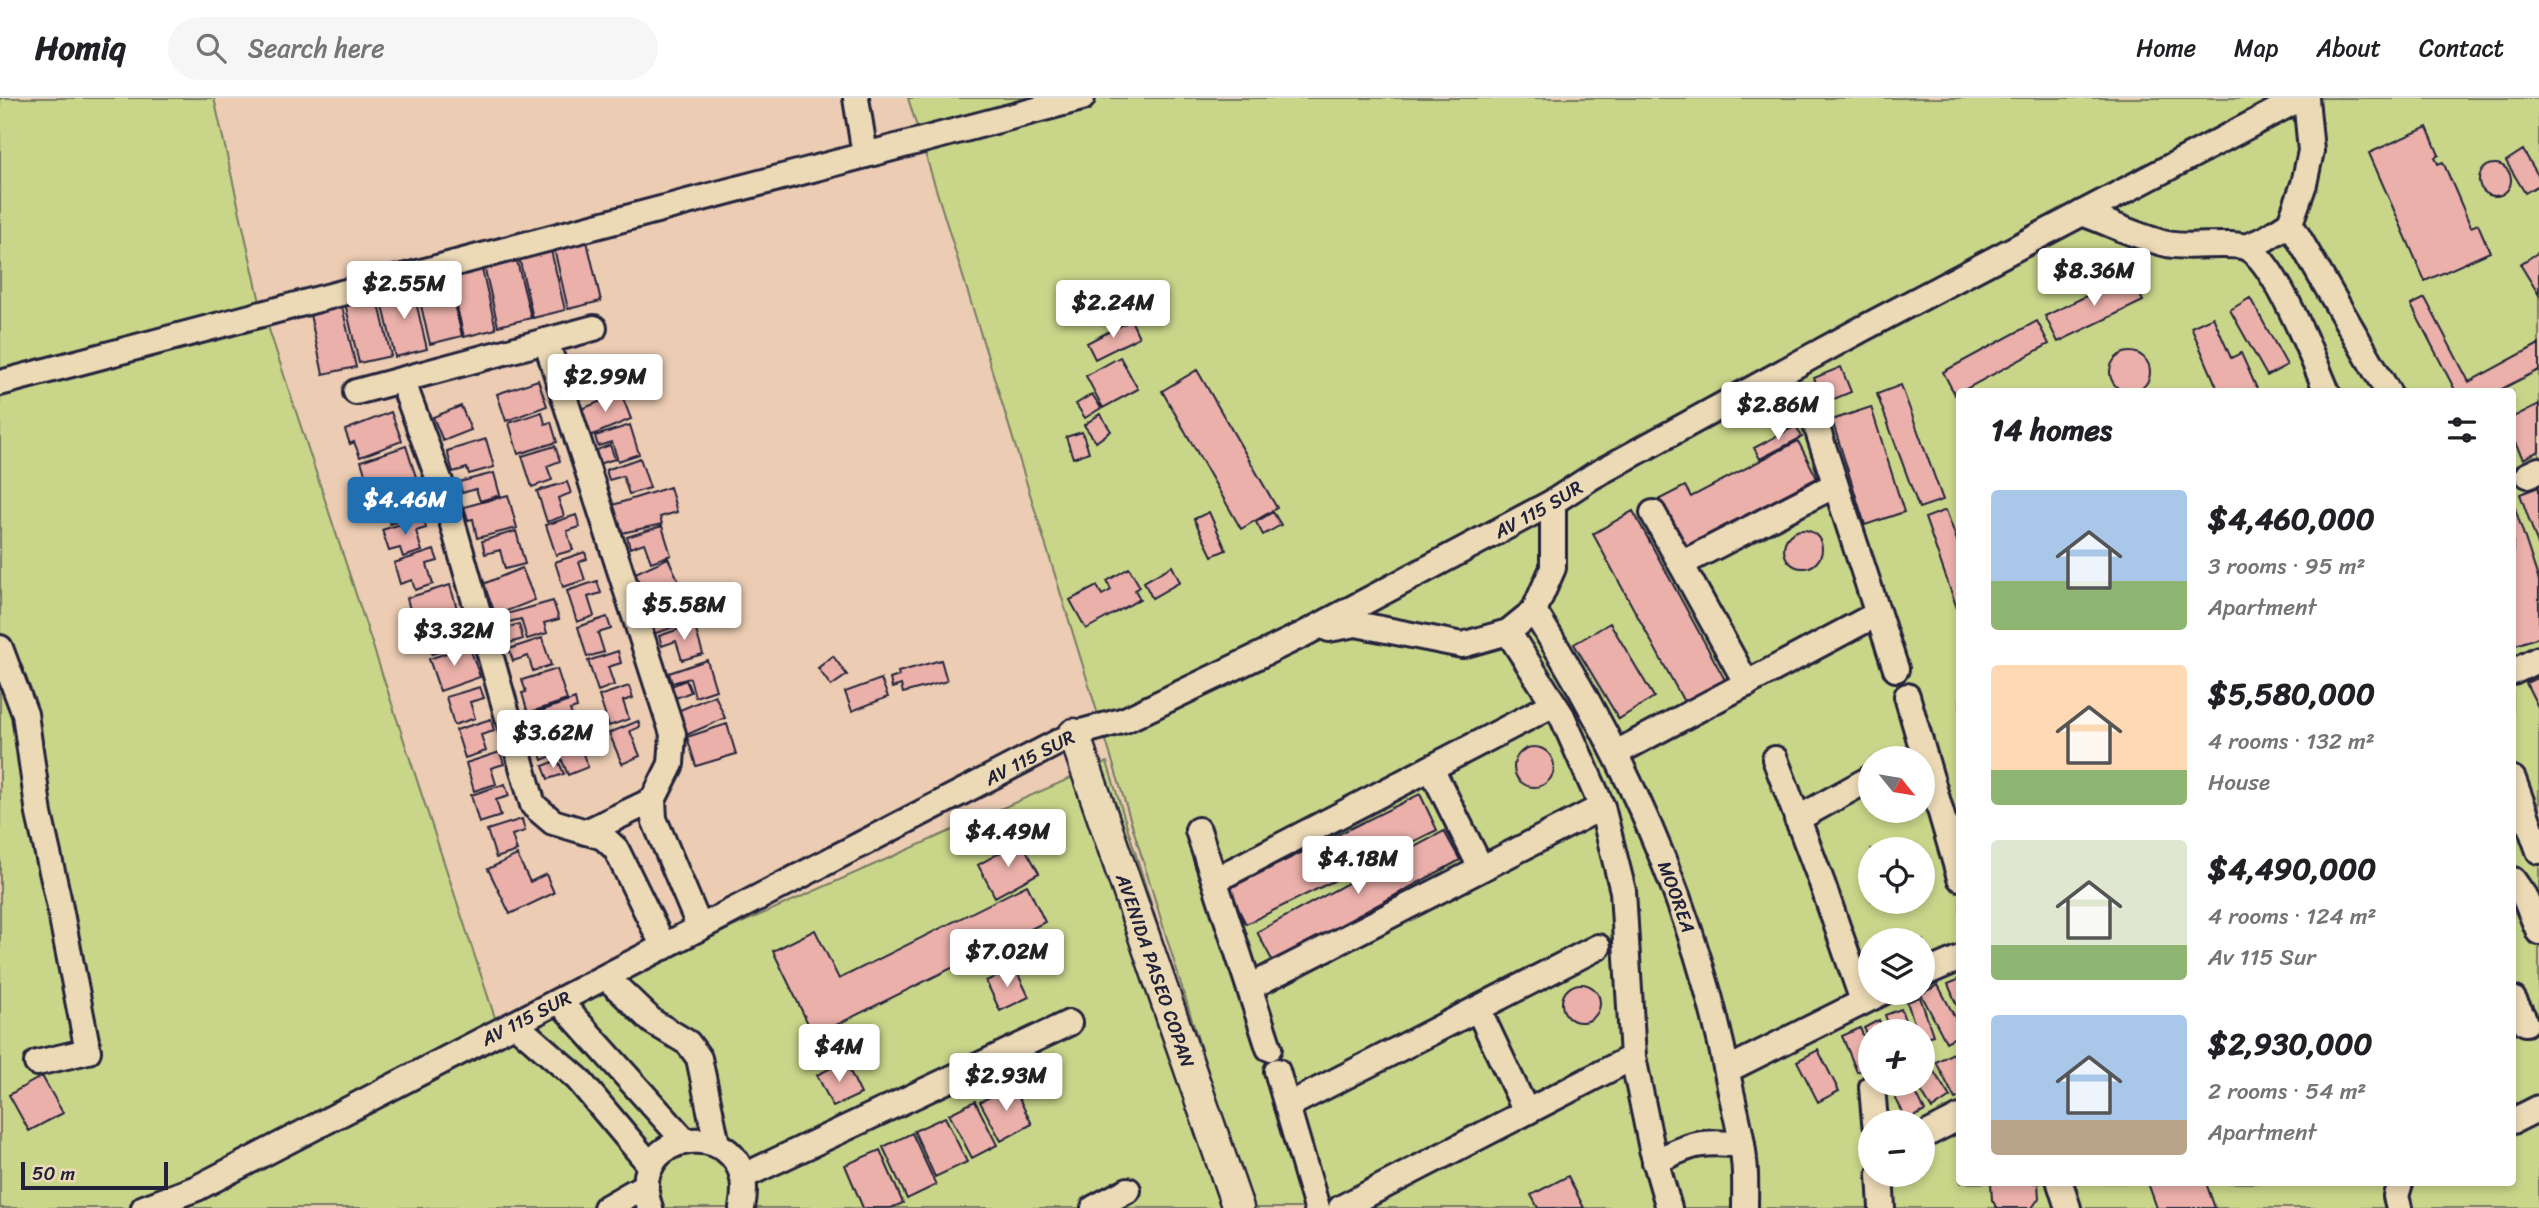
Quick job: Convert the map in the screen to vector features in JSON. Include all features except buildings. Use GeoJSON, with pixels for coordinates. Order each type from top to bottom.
{"type":"FeatureCollection","features":[{"type":"Feature","properties":{"kind":"main road","name":"AVENIDA PASEO COPAN"},"geometry":{"type":"LineString","coordinates":[[1074,734],[1238,1208]]}},
{"type":"Feature","properties":{"kind":"street"},"geometry":{"type":"LineString","coordinates":[[856,98],[864,155]]}},
{"type":"Feature","properties":{"kind":"street"},"geometry":{"type":"LineString","coordinates":[[0,383],[1082,98]]}},
{"type":"Feature","properties":{"kind":"street"},"geometry":{"type":"LineString","coordinates":[[2082,213],[2169,245],[2246,247],[2265,239],[2290,223],[2304,184],[2311,151],[2304,98]]}},
{"type":"Feature","properties":{"kind":"street","name":"AV 115 SUR"},"geometry":{"type":"LineString","coordinates":[[144,1208],[197,1188],[1074,734],[1125,720],[1304,634],[1553,502],[1593,476],[1861,329],[2304,98]]}},
{"type":"Feature","properties":{"kind":"street"},"geometry":{"type":"LineString","coordinates":[[2290,223],[2386,388]]}},
{"type":"Feature","properties":{"kind":"street"},"geometry":{"type":"LineString","coordinates":[[2246,247],[2261,259],[2284,297],[2305,337],[2325,388]]}},
{"type":"Feature","properties":{"kind":"street"},"geometry":{"type":"LineString","coordinates":[[356,392],[594,328]]}},
{"type":"Feature","properties":{"kind":"street"},"geometry":{"type":"LineString","coordinates":[[546,341],[673,734],[671,764],[653,800],[654,819],[700,928]]}},
{"type":"Feature","properties":{"kind":"street"},"geometry":{"type":"LineString","coordinates":[[402,380],[444,492],[533,805],[553,822],[603,837],[616,849],[664,947]]}},
{"type":"Feature","properties":{"kind":"street"},"geometry":{"type":"LineString","coordinates":[[1817,428],[1896,670]]}},
{"type":"Feature","properties":{"kind":"street"},"geometry":{"type":"LineString","coordinates":[[1681,564],[1835,485]]}},
{"type":"Feature","properties":{"kind":"street"},"geometry":{"type":"LineString","coordinates":[[1304,634],[1356,624],[1462,645],[1508,632],[1534,611],[1553,568],[1553,502]]}},
{"type":"Feature","properties":{"kind":"street"},"geometry":{"type":"LineString","coordinates":[[1653,513],[1747,684]]}},
{"type":"Feature","properties":{"kind":"street","name":"MOOREA"},"geometry":{"type":"LineString","coordinates":[[1534,611],[1577,679],[1616,753],[1680,900],[1720,1036],[1742,1145],[1744,1208]]}},
{"type":"Feature","properties":{"kind":"street"},"geometry":{"type":"LineString","coordinates":[[1616,753],[1877,614]]}},
{"type":"Feature","properties":{"kind":"street"},"geometry":{"type":"LineString","coordinates":[[1508,632],[1562,716],[1602,807],[1623,891],[1633,1057],[1669,1208]]}},
{"type":"Feature","properties":{"kind":"street"},"geometry":{"type":"LineString","coordinates":[[0,648],[25,714],[39,814],[88,1051],[37,1063]]}},
{"type":"Feature","properties":{"kind":"street"},"geometry":{"type":"LineString","coordinates":[[2516,670],[2539,659]]}},
{"type":"Feature","properties":{"kind":"street"},"geometry":{"type":"LineString","coordinates":[[1215,880],[1431,768],[1550,698],[1577,679]]}},
{"type":"Feature","properties":{"kind":"street"},"geometry":{"type":"LineString","coordinates":[[1907,696],[1913,746]]}},
{"type":"Feature","properties":{"kind":"street"},"geometry":{"type":"LineString","coordinates":[[1775,759],[1858,962]]}},
{"type":"Feature","properties":{"kind":"street"},"geometry":{"type":"LineString","coordinates":[[1431,768],[1480,867]]}},
{"type":"Feature","properties":{"kind":"street"},"geometry":{"type":"LineString","coordinates":[[1797,818],[1858,785]]}},
{"type":"Feature","properties":{"kind":"street"},"geometry":{"type":"LineString","coordinates":[[2516,787],[2539,851]]}},
{"type":"Feature","properties":{"kind":"street"},"geometry":{"type":"LineString","coordinates":[[586,832],[653,800]]}},
{"type":"Feature","properties":{"kind":"street"},"geometry":{"type":"LineString","coordinates":[[1250,987],[1480,867],[1602,807]]}},
{"type":"Feature","properties":{"kind":"street"},"geometry":{"type":"LineString","coordinates":[[1936,813],[1956,867]]}},
{"type":"Feature","properties":{"kind":"street"},"geometry":{"type":"LineString","coordinates":[[1198,830],[1269,1048]]}},
{"type":"Feature","properties":{"kind":"street"},"geometry":{"type":"LineString","coordinates":[[2516,884],[2524,896],[2539,932]]}},
{"type":"Feature","properties":{"kind":"street"},"geometry":{"type":"LineString","coordinates":[[1287,1106],[1598,947]]}},
{"type":"Feature","properties":{"kind":"street"},"geometry":{"type":"LineString","coordinates":[[1935,969],[1956,960]]}},
{"type":"Feature","properties":{"kind":"street"},"geometry":{"type":"LineString","coordinates":[[606,977],[653,1022],[688,1043],[699,1058],[717,1144]]}},
{"type":"Feature","properties":{"kind":"street"},"geometry":{"type":"LineString","coordinates":[[559,1002],[684,1140]]}},
{"type":"Feature","properties":{"kind":"street"},"geometry":{"type":"LineString","coordinates":[[1727,1070],[1858,1004]]}},
{"type":"Feature","properties":{"kind":"street"},"geometry":{"type":"LineString","coordinates":[[2516,1005],[2526,1023]]}},
{"type":"Feature","properties":{"kind":"street"},"geometry":{"type":"LineString","coordinates":[[1478,1009],[1526,1111]]}},
{"type":"Feature","properties":{"kind":"street"},"geometry":{"type":"LineString","coordinates":[[744,1176],[1069,1023]]}},
{"type":"Feature","properties":{"kind":"street"},"geometry":{"type":"LineString","coordinates":[[515,1024],[578,1079],[649,1186]]}},
{"type":"Feature","properties":{"kind":"street"},"geometry":{"type":"LineString","coordinates":[[1341,1208],[1633,1057]]}},
{"type":"Feature","properties":{"kind":"street"},"geometry":{"type":"LineString","coordinates":[[1277,1071],[1317,1208]]}},
{"type":"Feature","properties":{"kind":"street"},"geometry":{"type":"LineString","coordinates":[[2516,1120],[2539,1108]]}},
{"type":"Feature","properties":{"kind":"street"},"geometry":{"type":"LineString","coordinates":[[1935,1130],[1956,1119]]}},
{"type":"Feature","properties":{"kind":"street"},"geometry":{"type":"LineString","coordinates":[[606,1208],[649,1186],[660,1154],[671,1145],[684,1140],[702,1139],[717,1144],[733,1156],[744,1176],[746,1190],[742,1208]]}},
{"type":"Feature","properties":{"kind":"street"},"geometry":{"type":"LineString","coordinates":[[1656,1162],[1685,1146],[1715,1141],[1742,1145]]}},
{"type":"Feature","properties":{"kind":"street"},"geometry":{"type":"LineString","coordinates":[[2061,1186],[2068,1208]]}},
{"type":"Feature","properties":{"kind":"street"},"geometry":{"type":"LineString","coordinates":[[2399,1186],[2396,1196],[2399,1208]]}},
{"type":"Feature","properties":{"kind":"street"},"geometry":{"type":"LineString","coordinates":[[1881,1187],[1882,1208]]}},
{"type":"Feature","properties":{"kind":"street"},"geometry":{"type":"LineString","coordinates":[[1094,1208],[1128,1191]]}},
{"type":"Feature","properties":{"kind":"green space"},"geometry":{"type":"Polygon","coordinates":[[[0,98],[214,98],[260,302],[499,1030],[1107,762],[1246,1208],[0,1208],[0,98]]]}},
{"type":"Feature","properties":{"kind":"green space"},"geometry":{"type":"Polygon","coordinates":[[[908,98],[2539,98],[2539,1208],[1250,1208],[908,98]]]}}]}
